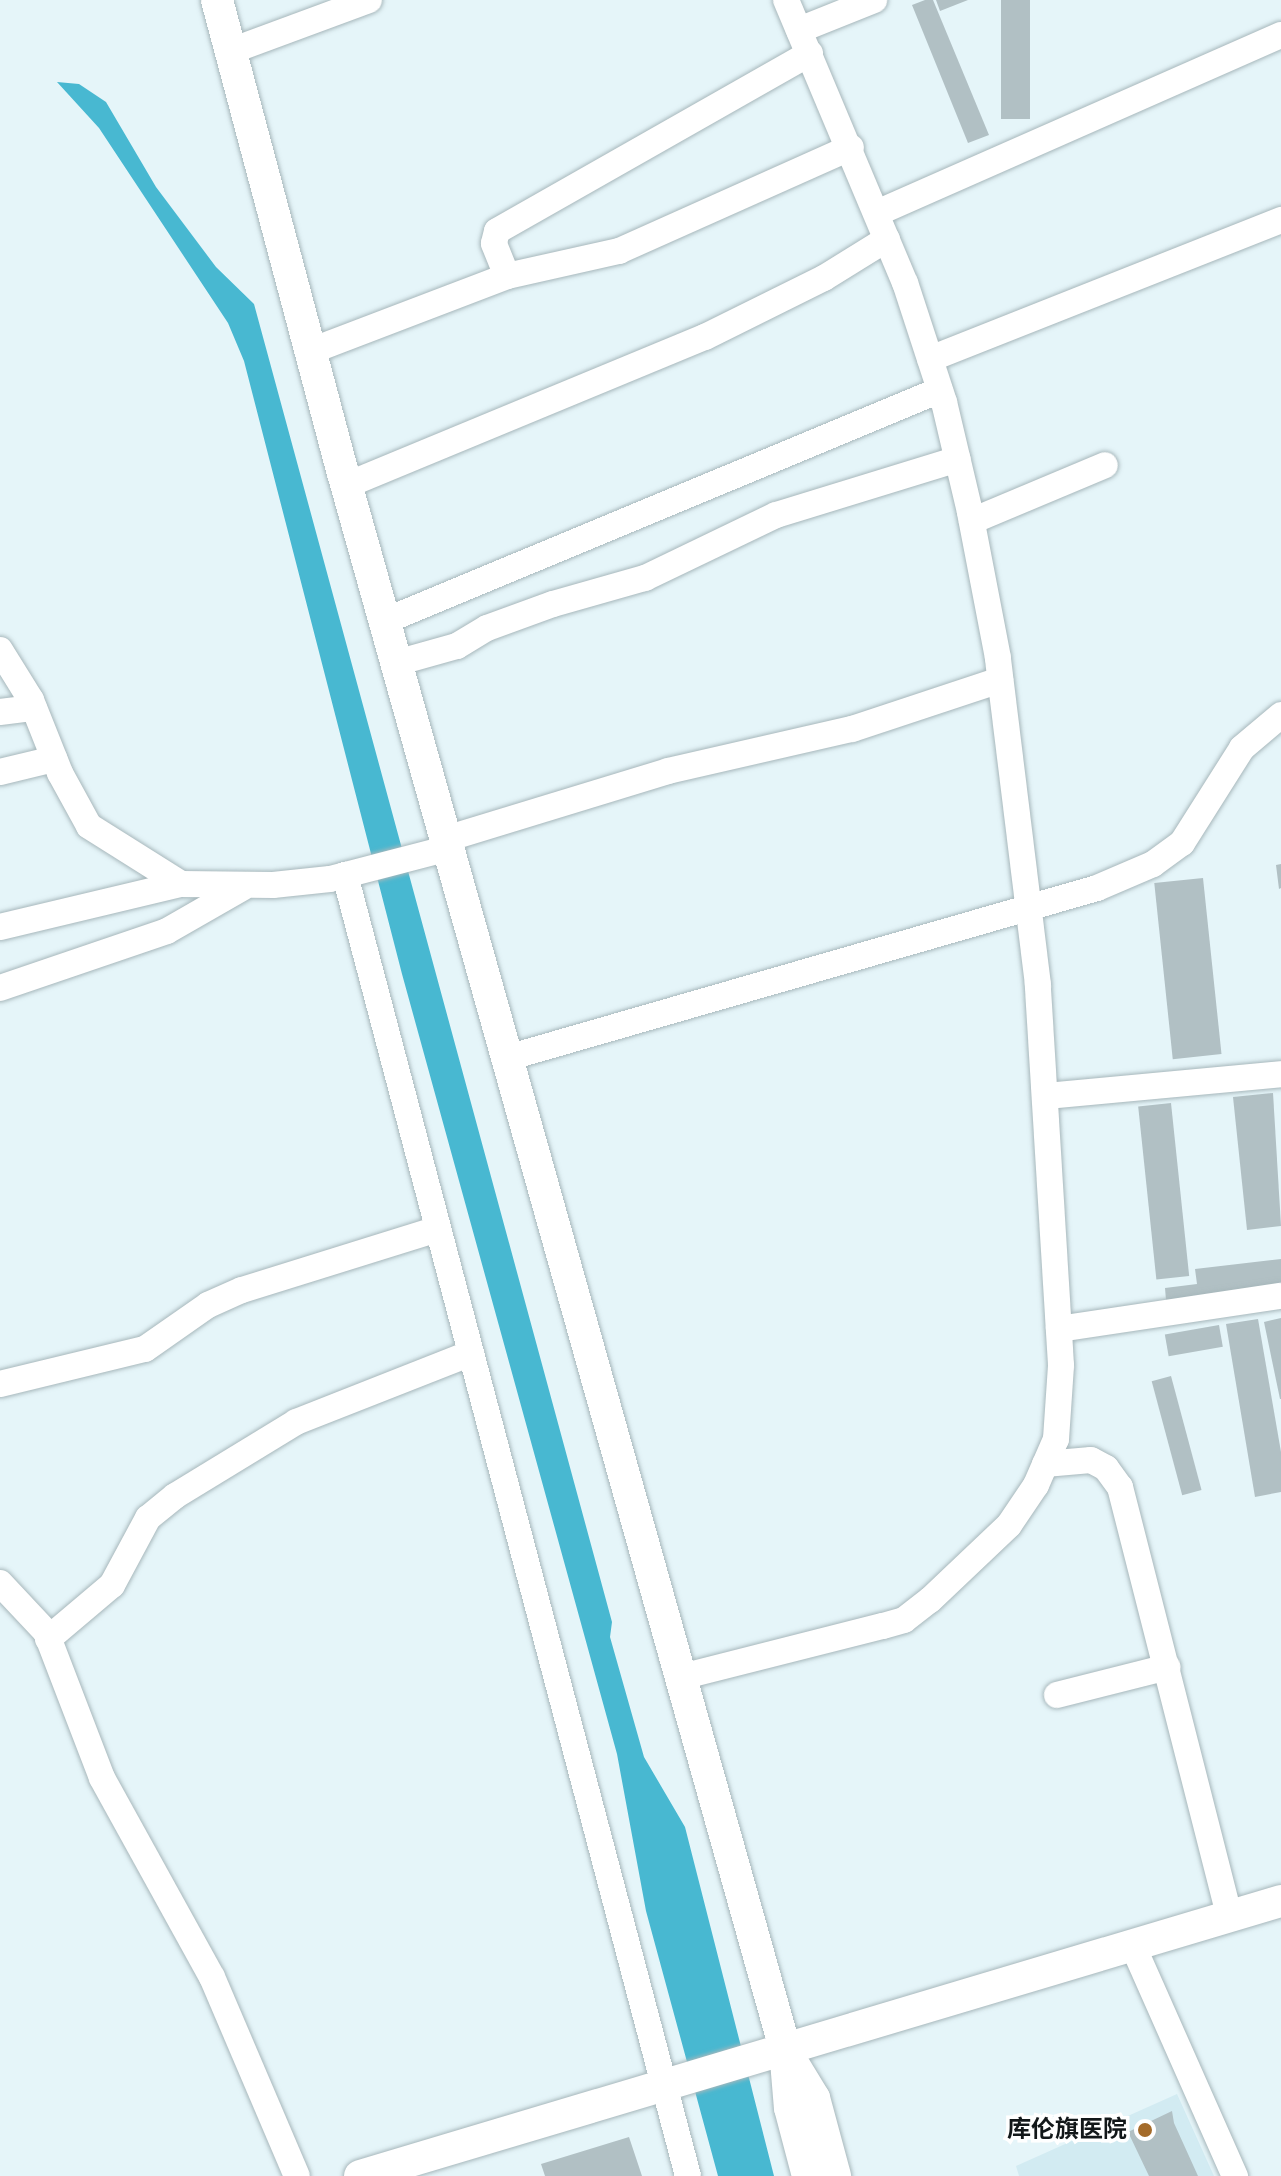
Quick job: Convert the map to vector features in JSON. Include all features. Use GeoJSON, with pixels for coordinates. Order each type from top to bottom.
{"type":"FeatureCollection","features":[{"type":"Feature","properties":{"kind":"main road"},"geometry":{"type":"LineString","coordinates":[[217,0],[396,663],[785,2049],[790,2108],[808,2176]]}},
{"type":"Feature","properties":{"kind":"main road"},"geometry":{"type":"LineString","coordinates":[[360,2176],[1281,1901]]}},
{"type":"Feature","properties":{"kind":"main road"},"geometry":{"type":"LineString","coordinates":[[785,2049],[814,2098],[835,2176]]}},
{"type":"Feature","properties":{"kind":"street"},"geometry":{"type":"LineString","coordinates":[[231,51],[369,0]]}},
{"type":"Feature","properties":{"kind":"street"},"geometry":{"type":"LineString","coordinates":[[681,1677],[904,1620],[1009,1525],[1056,1439],[1059,1329],[1046,1096],[1028,906],[1000,680],[972,521],[930,359],[851,147],[786,0]]}},
{"type":"Feature","properties":{"kind":"street"},"geometry":{"type":"LineString","coordinates":[[507,276],[494,243],[497,231],[874,0]]}},
{"type":"Feature","properties":{"kind":"street"},"geometry":{"type":"LineString","coordinates":[[877,213],[1281,35]]}},
{"type":"Feature","properties":{"kind":"street"},"geometry":{"type":"LineString","coordinates":[[311,351],[507,276],[619,251],[851,147]]}},
{"type":"Feature","properties":{"kind":"street"},"geometry":{"type":"LineString","coordinates":[[930,359],[1281,220]]}},
{"type":"Feature","properties":{"kind":"street"},"geometry":{"type":"LineString","coordinates":[[347,485],[705,337],[824,278],[887,239]]}},
{"type":"Feature","properties":{"kind":"street"},"geometry":{"type":"LineString","coordinates":[[385,621],[940,390]]}},
{"type":"Feature","properties":{"kind":"street"},"geometry":{"type":"LineString","coordinates":[[396,663],[457,646],[487,628],[553,604],[645,578],[776,515],[958,459]]}},
{"type":"Feature","properties":{"kind":"street"},"geometry":{"type":"LineString","coordinates":[[972,521],[1105,465]]}},
{"type":"Feature","properties":{"kind":"street"},"geometry":{"type":"LineString","coordinates":[[0,650],[34,708],[54,759],[89,826],[181,884]]}},
{"type":"Feature","properties":{"kind":"street"},"geometry":{"type":"LineString","coordinates":[[0,927],[181,884],[245,886],[345,875],[668,771],[852,729],[1000,680]]}},
{"type":"Feature","properties":{"kind":"street"},"geometry":{"type":"LineString","coordinates":[[0,712],[34,708]]}},
{"type":"Feature","properties":{"kind":"street"},"geometry":{"type":"LineString","coordinates":[[507,1058],[1097,888],[1153,864],[1182,843],[1242,748],[1281,715]]}},
{"type":"Feature","properties":{"kind":"street"},"geometry":{"type":"LineString","coordinates":[[0,772],[54,759]]}},
{"type":"Feature","properties":{"kind":"street"},"geometry":{"type":"LineString","coordinates":[[345,875],[688,2176]]}},
{"type":"Feature","properties":{"kind":"street"},"geometry":{"type":"LineString","coordinates":[[0,988],[167,931],[245,886]]}},
{"type":"Feature","properties":{"kind":"street"},"geometry":{"type":"LineString","coordinates":[[1046,1096],[1281,1074]]}},
{"type":"Feature","properties":{"kind":"street"},"geometry":{"type":"LineString","coordinates":[[0,1384],[145,1349],[208,1305],[242,1290],[438,1229]]}},
{"type":"Feature","properties":{"kind":"street"},"geometry":{"type":"LineString","coordinates":[[1059,1329],[1281,1296]]}},
{"type":"Feature","properties":{"kind":"street"},"geometry":{"type":"LineString","coordinates":[[48,1639],[112,1585],[148,1518],[175,1496],[296,1422],[471,1353]]}},
{"type":"Feature","properties":{"kind":"street"},"geometry":{"type":"LineString","coordinates":[[1045,1464],[1091,1460],[1106,1468],[1120,1487],[1230,1917]]}},
{"type":"Feature","properties":{"kind":"street"},"geometry":{"type":"LineString","coordinates":[[0,1583],[48,1639],[102,1778],[212,1977],[297,2176]]}},
{"type":"Feature","properties":{"kind":"street"},"geometry":{"type":"LineString","coordinates":[[1057,1695],[1168,1667]]}},
{"type":"Feature","properties":{"kind":"street"},"geometry":{"type":"LineString","coordinates":[[1133,1946],[1235,2176]]}},
{"type":"Feature","properties":{"kind":"shaded area","name":"库伦旗医院"},"geometry":{"type":"Polygon","coordinates":[[[1177,2094],[1214,2176],[1019,2176],[1016,2166],[1177,2094]]]}},
{"type":"Feature","properties":{"kind":"water"},"geometry":{"type":"Polygon","coordinates":[[[57,82],[79,84],[106,102],[156,187],[216,267],[254,304],[612,1622],[610,1637],[644,1757],[685,1827],[774,2176],[718,2176],[646,1911],[617,1754],[402,974],[244,361],[228,323],[99,128],[57,82]]]}},
{"type":"Feature","properties":{"kind":"building"},"geometry":{"type":"Polygon","coordinates":[[[933,0],[989,135],[968,143],[912,5],[933,0]]]}},
{"type":"Feature","properties":{"kind":"building"},"geometry":{"type":"Polygon","coordinates":[[[936,0],[968,0],[940,11],[936,0]]]}},
{"type":"Feature","properties":{"kind":"building"},"geometry":{"type":"Polygon","coordinates":[[[1001,0],[1030,0],[1030,119],[1001,119],[1001,0]]]}},
{"type":"Feature","properties":{"kind":"building"},"geometry":{"type":"Polygon","coordinates":[[[1281,864],[1281,888],[1279,889],[1276,865],[1281,864]]]}},
{"type":"Feature","properties":{"kind":"building"},"geometry":{"type":"Polygon","coordinates":[[[1203,878],[1222,1054],[1173,1059],[1154,883],[1203,878]]]}},
{"type":"Feature","properties":{"kind":"building"},"geometry":{"type":"Polygon","coordinates":[[[1273,1093],[1281,1226],[1247,1230],[1233,1097],[1273,1093]]]}},
{"type":"Feature","properties":{"kind":"building"},"geometry":{"type":"Polygon","coordinates":[[[1171,1103],[1189,1276],[1156,1279],[1138,1106],[1171,1103]]]}},
{"type":"Feature","properties":{"kind":"building"},"geometry":{"type":"Polygon","coordinates":[[[1281,1259],[1281,1288],[1166,1300],[1165,1288],[1197,1284],[1195,1269],[1281,1259]]]}},
{"type":"Feature","properties":{"kind":"building"},"geometry":{"type":"Polygon","coordinates":[[[1281,1318],[1281,1399],[1280,1399],[1264,1322],[1281,1318]]]}},
{"type":"Feature","properties":{"kind":"building"},"geometry":{"type":"Polygon","coordinates":[[[1258,1319],[1281,1452],[1281,1492],[1255,1497],[1226,1324],[1258,1319]]]}},
{"type":"Feature","properties":{"kind":"building"},"geometry":{"type":"Polygon","coordinates":[[[1219,1325],[1223,1347],[1169,1356],[1165,1335],[1219,1325]]]}},
{"type":"Feature","properties":{"kind":"building"},"geometry":{"type":"Polygon","coordinates":[[[1171,1376],[1202,1490],[1182,1495],[1152,1381],[1171,1376]]]}},
{"type":"Feature","properties":{"kind":"building"},"geometry":{"type":"Polygon","coordinates":[[[1172,2111],[1174,2123],[1198,2176],[1149,2176],[1128,2132],[1172,2111]]]}},
{"type":"Feature","properties":{"kind":"building"},"geometry":{"type":"Polygon","coordinates":[[[629,2137],[642,2176],[545,2176],[541,2164],[629,2137]]]}},
{"type":"Feature","properties":{"kind":"place","name":"库伦旗医院"},"geometry":{"type":"Point","coordinates":[1145,2130]}}]}
